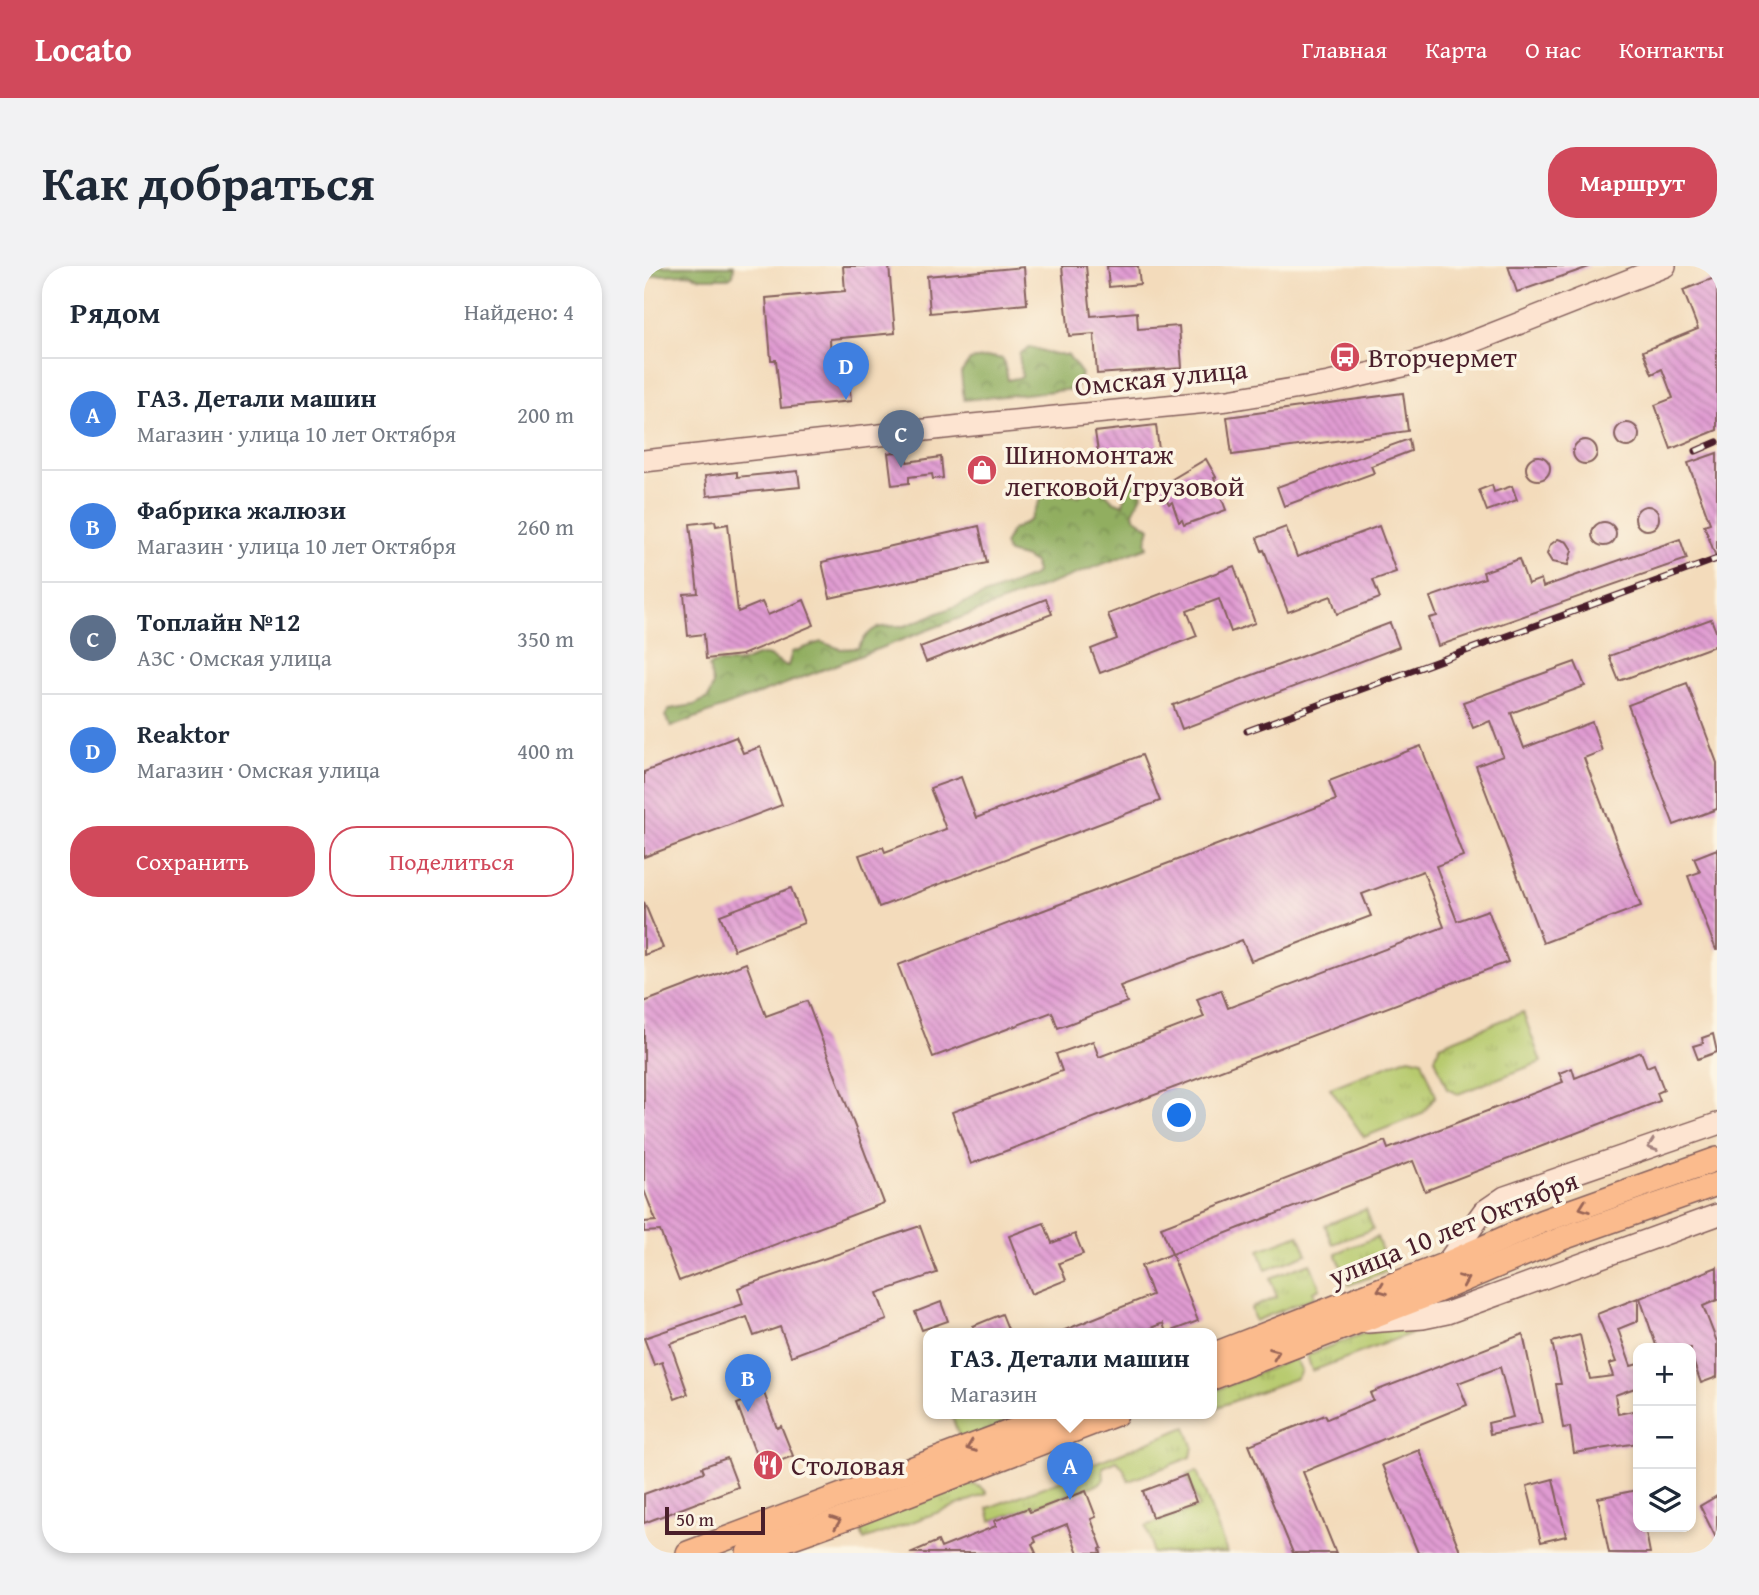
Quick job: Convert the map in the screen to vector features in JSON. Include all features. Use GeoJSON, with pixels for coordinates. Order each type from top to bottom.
{"type":"FeatureCollection","features":[{"type":"Feature","properties":{"kind":"main road","name":"улица 10 лет Октября"},"geometry":{"type":"LineString","coordinates":[[1217,1353],[1446,1264],[1543,1222],[1717,1159]]}},
{"type":"Feature","properties":{"kind":"main road","name":"улица 10 лет Октября"},"geometry":{"type":"LineString","coordinates":[[1217,1376],[1430,1294],[1563,1238],[1717,1184]]}},
{"type":"Feature","properties":{"kind":"main road"},"geometry":{"type":"LineString","coordinates":[[688,1553],[1044,1419]]}},
{"type":"Feature","properties":{"kind":"main road"},"geometry":{"type":"LineString","coordinates":[[748,1553],[1103,1419]]}},
{"type":"Feature","properties":{"kind":"street","name":"Омская улица"},"geometry":{"type":"LineString","coordinates":[[644,461],[1228,400],[1329,383],[1407,365],[1449,351],[1665,266]]}},
{"type":"Feature","properties":{"kind":"street"},"geometry":{"type":"LineString","coordinates":[[1446,1264],[1483,1212],[1505,1196],[1717,1124]]}},
{"type":"Feature","properties":{"kind":"street"},"geometry":{"type":"LineString","coordinates":[[1355,1323],[1423,1318],[1447,1313],[1717,1215]]}},
{"type":"Feature","properties":{"kind":"street"},"geometry":{"type":"LineString","coordinates":[[1430,1294],[1435,1311],[1447,1313]]}},
{"type":"Feature","properties":{"kind":"green space"},"geometry":{"type":"Polygon","coordinates":[[[644,266],[734,266],[733,275],[729,278],[700,278],[691,274],[644,278],[644,266]]]}},
{"type":"Feature","properties":{"kind":"green space"},"geometry":{"type":"Polygon","coordinates":[[[1030,347],[1056,355],[1068,355],[1082,374],[1074,389],[964,400],[961,373],[970,360],[991,357],[1003,359],[1008,380],[1022,377],[1019,354],[1030,347]]]}},
{"type":"Feature","properties":{"kind":"green space"},"geometry":{"type":"Polygon","coordinates":[[[1133,480],[1142,495],[1133,512],[1134,517],[1150,528],[1146,542],[1148,547],[671,727],[665,716],[670,709],[694,705],[708,698],[713,685],[709,666],[713,664],[742,662],[765,655],[788,666],[792,652],[821,642],[841,649],[858,648],[872,630],[905,626],[1033,576],[1036,572],[1034,563],[1008,553],[1004,545],[1011,531],[1030,520],[1041,498],[1055,493],[1079,496],[1086,489],[1098,486],[1113,501],[1123,505],[1127,482],[1133,480]]]}},
{"type":"Feature","properties":{"kind":"green space"},"geometry":{"type":"Polygon","coordinates":[[[1523,1012],[1541,1062],[1458,1094],[1447,1089],[1435,1058],[1440,1045],[1523,1012]]]}},
{"type":"Feature","properties":{"kind":"green space"},"geometry":{"type":"Polygon","coordinates":[[[1409,1057],[1422,1060],[1436,1096],[1422,1114],[1364,1137],[1330,1088],[1409,1057]]]}},
{"type":"Feature","properties":{"kind":"green space"},"geometry":{"type":"Polygon","coordinates":[[[1366,1209],[1373,1229],[1333,1244],[1325,1225],[1366,1209]]]}},
{"type":"Feature","properties":{"kind":"green space"},"geometry":{"type":"Polygon","coordinates":[[[1299,1235],[1307,1254],[1266,1270],[1259,1250],[1299,1235]]]}},
{"type":"Feature","properties":{"kind":"green space"},"geometry":{"type":"Polygon","coordinates":[[[1377,1237],[1389,1270],[1349,1285],[1336,1253],[1377,1237]]]}},
{"type":"Feature","properties":{"kind":"green space"},"geometry":{"type":"Polygon","coordinates":[[[1310,1263],[1320,1288],[1313,1291],[1315,1297],[1255,1321],[1251,1308],[1277,1297],[1270,1278],[1310,1263]]]}},
{"type":"Feature","properties":{"kind":"green space"},"geometry":{"type":"Polygon","coordinates":[[[1425,1328],[1312,1371],[1307,1355],[1362,1334],[1387,1329],[1425,1328]]]}},
{"type":"Feature","properties":{"kind":"green space"},"geometry":{"type":"Polygon","coordinates":[[[1295,1358],[1301,1371],[1297,1378],[1217,1407],[1217,1390],[1295,1358]]]}},
{"type":"Feature","properties":{"kind":"green space"},"geometry":{"type":"Polygon","coordinates":[[[953,1419],[1019,1419],[961,1441],[953,1419]]]}},
{"type":"Feature","properties":{"kind":"green space"},"geometry":{"type":"Polygon","coordinates":[[[1186,1427],[1193,1446],[1191,1457],[1129,1481],[1117,1461],[1103,1467],[1104,1479],[1099,1484],[991,1521],[988,1508],[1075,1475],[1074,1471],[1186,1427]]]}},
{"type":"Feature","properties":{"kind":"green space"},"geometry":{"type":"Polygon","coordinates":[[[1197,1471],[1227,1553],[1152,1553],[1146,1526],[1199,1507],[1187,1475],[1197,1471]]]}},
{"type":"Feature","properties":{"kind":"green space"},"geometry":{"type":"Polygon","coordinates":[[[970,1484],[980,1487],[987,1494],[864,1540],[859,1525],[970,1484]]]}},
{"type":"Feature","properties":{"kind":"building"},"geometry":{"type":"Polygon","coordinates":[[[843,266],[889,266],[895,333],[830,339],[831,360],[847,358],[851,401],[781,408],[776,360],[771,360],[766,298],[845,291],[843,266]]]}},
{"type":"Feature","properties":{"kind":"building"},"geometry":{"type":"Polygon","coordinates":[[[1062,266],[1086,266],[1091,316],[1137,312],[1138,329],[1179,326],[1182,368],[1097,374],[1094,334],[1069,336],[1062,266]]]}},
{"type":"Feature","properties":{"kind":"building"},"geometry":{"type":"Polygon","coordinates":[[[1107,266],[1138,266],[1140,284],[1109,287],[1107,266]]]}},
{"type":"Feature","properties":{"kind":"building"},"geometry":{"type":"Polygon","coordinates":[[[1508,266],[1589,266],[1589,267],[1517,292],[1508,266]]]}},
{"type":"Feature","properties":{"kind":"building"},"geometry":{"type":"Polygon","coordinates":[[[1024,267],[1027,304],[930,313],[927,276],[1024,267]]]}},
{"type":"Feature","properties":{"kind":"building"},"geometry":{"type":"Polygon","coordinates":[[[1717,277],[1717,430],[1671,449],[1655,405],[1673,398],[1662,369],[1652,374],[1643,351],[1698,329],[1683,290],[1717,277]]]}},
{"type":"Feature","properties":{"kind":"building"},"geometry":{"type":"Polygon","coordinates":[[[1403,393],[1408,431],[1232,455],[1227,417],[1403,393]]]}},
{"type":"Feature","properties":{"kind":"building"},"geometry":{"type":"Polygon","coordinates":[[[1627,423],[1635,427],[1639,435],[1635,443],[1627,447],[1619,443],[1615,435],[1619,427],[1627,423]]]}},
{"type":"Feature","properties":{"kind":"building"},"geometry":{"type":"Polygon","coordinates":[[[1156,425],[1159,450],[1099,458],[1095,432],[1156,425]]]}},
{"type":"Feature","properties":{"kind":"building"},"geometry":{"type":"Polygon","coordinates":[[[1409,439],[1411,451],[1371,466],[1374,473],[1284,506],[1277,487],[1409,439]]]}},
{"type":"Feature","properties":{"kind":"building"},"geometry":{"type":"Polygon","coordinates":[[[1585,440],[1593,444],[1597,452],[1593,460],[1585,464],[1577,460],[1573,452],[1577,444],[1585,440]]]}},
{"type":"Feature","properties":{"kind":"building"},"geometry":{"type":"Polygon","coordinates":[[[906,451],[907,462],[941,457],[943,478],[933,479],[932,474],[909,477],[909,483],[892,485],[888,453],[906,451]]]}},
{"type":"Feature","properties":{"kind":"building"},"geometry":{"type":"Polygon","coordinates":[[[1717,453],[1716,557],[1704,525],[1710,523],[1688,463],[1717,453]]]}},
{"type":"Feature","properties":{"kind":"building"},"geometry":{"type":"Polygon","coordinates":[[[1538,456],[1546,460],[1550,468],[1546,476],[1538,480],[1530,476],[1526,468],[1530,460],[1538,456]]]}},
{"type":"Feature","properties":{"kind":"building"},"geometry":{"type":"Polygon","coordinates":[[[1206,459],[1216,477],[1214,478],[1226,510],[1184,525],[1182,520],[1179,522],[1172,502],[1169,504],[1159,487],[1206,459]]]}},
{"type":"Feature","properties":{"kind":"building"},"geometry":{"type":"Polygon","coordinates":[[[798,471],[800,487],[707,496],[705,476],[737,472],[737,477],[798,471]]]}},
{"type":"Feature","properties":{"kind":"building"},"geometry":{"type":"Polygon","coordinates":[[[1492,485],[1494,492],[1512,486],[1517,500],[1487,511],[1479,490],[1492,485]]]}},
{"type":"Feature","properties":{"kind":"building"},"geometry":{"type":"Polygon","coordinates":[[[1647,506],[1655,510],[1659,518],[1655,526],[1647,530],[1639,526],[1635,518],[1639,510],[1647,506]]]}},
{"type":"Feature","properties":{"kind":"building"},"geometry":{"type":"Polygon","coordinates":[[[715,521],[716,526],[728,524],[738,612],[762,602],[768,615],[804,600],[814,625],[742,655],[706,659],[704,634],[688,636],[684,594],[698,593],[690,524],[715,521]]]}},
{"type":"Feature","properties":{"kind":"building"},"geometry":{"type":"Polygon","coordinates":[[[1604,522],[1612,526],[1616,534],[1612,542],[1604,546],[1596,542],[1592,534],[1596,526],[1604,522]]]}},
{"type":"Feature","properties":{"kind":"building"},"geometry":{"type":"Polygon","coordinates":[[[979,526],[987,563],[830,598],[822,562],[979,526]]]}},
{"type":"Feature","properties":{"kind":"building"},"geometry":{"type":"Polygon","coordinates":[[[1379,526],[1396,572],[1373,580],[1380,598],[1337,614],[1331,596],[1288,612],[1257,538],[1286,527],[1297,557],[1379,526]]]}},
{"type":"Feature","properties":{"kind":"building"},"geometry":{"type":"Polygon","coordinates":[[[1558,539],[1567,542],[1572,550],[1568,565],[1552,562],[1547,554],[1550,545],[1558,539]]]}},
{"type":"Feature","properties":{"kind":"building"},"geometry":{"type":"Polygon","coordinates":[[[1680,539],[1687,559],[1438,646],[1429,618],[1437,616],[1430,597],[1485,578],[1483,572],[1519,559],[1528,584],[1541,579],[1543,587],[1680,539]]]}},
{"type":"Feature","properties":{"kind":"building"},"geometry":{"type":"Polygon","coordinates":[[[1234,566],[1255,623],[1231,632],[1219,599],[1187,611],[1197,636],[1100,673],[1091,649],[1117,639],[1108,614],[1234,566]]]}},
{"type":"Feature","properties":{"kind":"building"},"geometry":{"type":"Polygon","coordinates":[[[1046,599],[1052,614],[926,662],[920,647],[1046,599]]]}},
{"type":"Feature","properties":{"kind":"building"},"geometry":{"type":"Polygon","coordinates":[[[1711,619],[1717,634],[1717,645],[1619,681],[1609,656],[1711,619]]]}},
{"type":"Feature","properties":{"kind":"building"},"geometry":{"type":"Polygon","coordinates":[[[1390,623],[1399,647],[1182,729],[1173,705],[1390,623]]]}},
{"type":"Feature","properties":{"kind":"building"},"geometry":{"type":"Polygon","coordinates":[[[1575,662],[1585,686],[1511,713],[1524,748],[1592,722],[1602,751],[1584,758],[1641,906],[1543,943],[1476,766],[1503,756],[1490,721],[1473,728],[1463,702],[1575,662]]]}},
{"type":"Feature","properties":{"kind":"building"},"geometry":{"type":"Polygon","coordinates":[[[1687,683],[1717,763],[1717,809],[1674,825],[1628,705],[1687,683]]]}},
{"type":"Feature","properties":{"kind":"building"},"geometry":{"type":"Polygon","coordinates":[[[736,737],[743,753],[760,747],[782,805],[644,857],[644,772],[736,737]]]}},
{"type":"Feature","properties":{"kind":"building"},"geometry":{"type":"Polygon","coordinates":[[[1421,746],[1463,856],[1436,866],[1457,921],[1488,910],[1508,962],[971,1164],[952,1112],[1062,1071],[1056,1054],[1093,1041],[1099,1057],[1204,1017],[1197,999],[1221,990],[1228,1008],[1444,927],[1423,871],[1362,894],[1371,916],[1251,961],[1242,940],[1120,986],[1127,1002],[1058,1028],[1052,1012],[933,1057],[898,965],[1336,800],[1329,781],[1421,746]]]}},
{"type":"Feature","properties":{"kind":"building"},"geometry":{"type":"Polygon","coordinates":[[[1142,755],[1160,801],[879,907],[859,855],[883,847],[885,852],[946,829],[930,788],[961,777],[976,818],[1142,755]]]}},
{"type":"Feature","properties":{"kind":"building"},"geometry":{"type":"Polygon","coordinates":[[[1717,849],[1716,950],[1688,876],[1700,872],[1694,858],[1717,849]]]}},
{"type":"Feature","properties":{"kind":"building"},"geometry":{"type":"Polygon","coordinates":[[[791,888],[804,923],[734,950],[720,915],[791,888]]]}},
{"type":"Feature","properties":{"kind":"building"},"geometry":{"type":"Polygon","coordinates":[[[644,902],[663,948],[644,955],[644,902]]]}},
{"type":"Feature","properties":{"kind":"building"},"geometry":{"type":"Polygon","coordinates":[[[746,963],[766,1016],[807,1001],[884,1203],[679,1281],[660,1231],[644,1232],[644,1222],[656,1221],[644,1190],[644,1002],[746,963]]]}},
{"type":"Feature","properties":{"kind":"building"},"geometry":{"type":"Polygon","coordinates":[[[1713,1034],[1717,1052],[1698,1059],[1693,1046],[1703,1043],[1702,1038],[1713,1034]]]}},
{"type":"Feature","properties":{"kind":"building"},"geometry":{"type":"Polygon","coordinates":[[[1641,1052],[1647,1067],[1654,1064],[1664,1090],[1657,1093],[1660,1101],[1425,1191],[1413,1161],[1172,1254],[1161,1227],[1385,1141],[1388,1149],[1563,1082],[1559,1073],[1572,1068],[1575,1078],[1641,1052]]]}},
{"type":"Feature","properties":{"kind":"building"},"geometry":{"type":"Polygon","coordinates":[[[1044,1223],[1052,1243],[1075,1234],[1083,1254],[1059,1263],[1066,1280],[1031,1294],[1009,1236],[1044,1223]]]}},
{"type":"Feature","properties":{"kind":"building"},"geometry":{"type":"Polygon","coordinates":[[[920,1226],[937,1273],[877,1293],[887,1320],[791,1356],[780,1327],[754,1336],[747,1317],[670,1343],[688,1394],[675,1399],[662,1362],[654,1365],[644,1338],[743,1304],[738,1288],[920,1226]]]}},
{"type":"Feature","properties":{"kind":"building"},"geometry":{"type":"Polygon","coordinates":[[[1172,1254],[1198,1321],[1179,1328],[1164,1328],[1163,1323],[1151,1328],[1070,1328],[1152,1295],[1141,1266],[1172,1254]]]}},
{"type":"Feature","properties":{"kind":"building"},"geometry":{"type":"Polygon","coordinates":[[[1717,1267],[1717,1300],[1703,1306],[1717,1342],[1717,1377],[1701,1383],[1696,1369],[1696,1343],[1655,1343],[1640,1298],[1717,1267]]]}},
{"type":"Feature","properties":{"kind":"building"},"geometry":{"type":"Polygon","coordinates":[[[1638,1298],[1638,1321],[1618,1329],[1633,1365],[1633,1389],[1615,1395],[1618,1414],[1633,1411],[1633,1444],[1574,1453],[1570,1427],[1563,1428],[1556,1384],[1561,1384],[1552,1342],[1580,1335],[1590,1379],[1613,1376],[1609,1364],[1616,1362],[1597,1314],[1638,1298]]]}},
{"type":"Feature","properties":{"kind":"building"},"geometry":{"type":"Polygon","coordinates":[[[941,1302],[948,1321],[922,1330],[915,1312],[941,1302]]]}},
{"type":"Feature","properties":{"kind":"building"},"geometry":{"type":"Polygon","coordinates":[[[1002,1314],[1008,1328],[974,1328],[973,1326],[1002,1314]]]}},
{"type":"Feature","properties":{"kind":"building"},"geometry":{"type":"Polygon","coordinates":[[[1523,1334],[1542,1423],[1490,1434],[1488,1423],[1513,1417],[1500,1367],[1458,1383],[1467,1405],[1303,1472],[1336,1553],[1293,1553],[1249,1445],[1325,1415],[1327,1419],[1373,1400],[1370,1393],[1523,1334]]]}},
{"type":"Feature","properties":{"kind":"building"},"geometry":{"type":"Polygon","coordinates":[[[764,1393],[777,1428],[781,1426],[793,1456],[761,1468],[737,1404],[764,1393]]]}},
{"type":"Feature","properties":{"kind":"building"},"geometry":{"type":"Polygon","coordinates":[[[1419,1450],[1461,1553],[1418,1553],[1382,1465],[1419,1450]]]}},
{"type":"Feature","properties":{"kind":"building"},"geometry":{"type":"Polygon","coordinates":[[[727,1458],[738,1487],[644,1523],[644,1494],[704,1472],[702,1467],[727,1458]]]}},
{"type":"Feature","properties":{"kind":"building"},"geometry":{"type":"Polygon","coordinates":[[[1186,1475],[1196,1502],[1152,1517],[1143,1491],[1186,1475]]]}},
{"type":"Feature","properties":{"kind":"building"},"geometry":{"type":"Polygon","coordinates":[[[1553,1479],[1566,1536],[1541,1542],[1527,1486],[1553,1479]]]}},
{"type":"Feature","properties":{"kind":"building"},"geometry":{"type":"Polygon","coordinates":[[[1086,1491],[1096,1517],[1091,1519],[1102,1548],[1101,1553],[1078,1553],[1067,1524],[1034,1537],[1036,1542],[1032,1544],[1036,1553],[910,1553],[938,1541],[941,1548],[996,1526],[994,1521],[1028,1508],[1030,1512],[1086,1491]]]}},
{"type":"Feature","properties":{"kind":"building"},"geometry":{"type":"Polygon","coordinates":[[[1633,1491],[1633,1532],[1646,1532],[1650,1553],[1609,1553],[1598,1498],[1633,1491]]]}},
{"type":"Feature","properties":{"kind":"building"},"geometry":{"type":"Polygon","coordinates":[[[1717,1496],[1717,1540],[1700,1506],[1717,1496]]]}},
{"type":"Feature","properties":{"kind":"railway"},"geometry":{"type":"LineString","coordinates":[[1696,451],[1717,442]]}},
{"type":"Feature","properties":{"kind":"railway"},"geometry":{"type":"LineString","coordinates":[[1247,731],[1717,559]]}},
{"type":"Feature","properties":{"kind":"place","name":"Вторчермет"},"geometry":{"type":"Point","coordinates":[1345,357]}},
{"type":"Feature","properties":{"kind":"place","name":"Reaktor"},"geometry":{"type":"Point","coordinates":[846,400]}},
{"type":"Feature","properties":{"kind":"place","name":"Топлайн №12"},"geometry":{"type":"Point","coordinates":[901,468]}},
{"type":"Feature","properties":{"kind":"place","name":"Шиномонтаж легковой/грузовой"},"geometry":{"type":"Point","coordinates":[982,470]}},
{"type":"Feature","properties":{"kind":"place","name":"Фабрика жалюзи"},"geometry":{"type":"Point","coordinates":[748,1412]}},
{"type":"Feature","properties":{"kind":"place","name":"Столовая"},"geometry":{"type":"Point","coordinates":[768,1465]}},
{"type":"Feature","properties":{"kind":"place","name":"ГАЗ. Детали машин"},"geometry":{"type":"Point","coordinates":[1070,1500]}}]}
